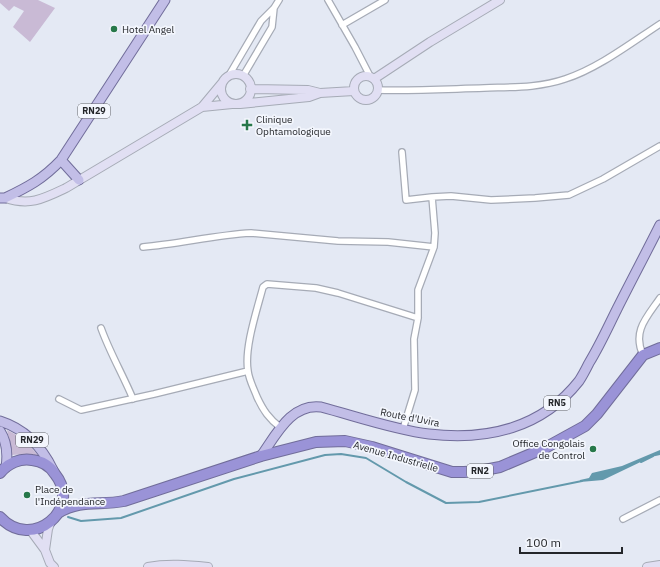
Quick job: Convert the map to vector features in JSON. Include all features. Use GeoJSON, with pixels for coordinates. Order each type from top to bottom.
{"type":"FeatureCollection","features":[{"type":"Feature","properties":{"kind":"highway","name":"Avenue Industrielle"},"geometry":{"type":"LineString","coordinates":[[58,513],[77,505],[114,503],[261,456],[316,442],[345,441],[372,447],[452,472],[490,470],[545,448],[585,426],[597,414],[643,355],[660,348]]}},
{"type":"Feature","properties":{"kind":"highway"},"geometry":{"type":"LineString","coordinates":[[0,530],[39,529],[51,521],[58,513],[62,502],[62,490],[59,480],[54,472],[46,465],[31,460],[20,460],[3,470]]}},
{"type":"Feature","properties":{"kind":"highway","name":"Avenue Industrielle"},"geometry":{"type":"LineString","coordinates":[[62,490],[67,495],[96,503]]}},
{"type":"Feature","properties":{"kind":"highway"},"geometry":{"type":"LineString","coordinates":[[0,518],[9,525],[26,530]]}},
{"type":"Feature","properties":{"kind":"main road","name":"RN29"},"geometry":{"type":"LineString","coordinates":[[2,198],[44,177],[61,160],[165,0]]}},
{"type":"Feature","properties":{"kind":"main road"},"geometry":{"type":"LineString","coordinates":[[61,160],[79,180]]}},
{"type":"Feature","properties":{"kind":"main road","name":"Route d'Uvira"},"geometry":{"type":"LineString","coordinates":[[261,456],[280,428],[293,415],[300,410],[314,406],[403,429],[430,434],[465,436],[520,426],[540,416],[561,400],[579,380],[600,344],[660,226]]}},
{"type":"Feature","properties":{"kind":"main road","name":"RN29"},"geometry":{"type":"LineString","coordinates":[[0,421],[20,430],[34,442],[43,451],[54,472]]}},
{"type":"Feature","properties":{"kind":"main road","name":"RN29"},"geometry":{"type":"LineString","coordinates":[[0,431],[6,443],[7,459],[3,470]]}},
{"type":"Feature","properties":{"kind":"street"},"geometry":{"type":"LineString","coordinates":[[2,198],[24,202],[53,195],[202,107],[225,80],[261,21],[274,8],[279,0]]}},
{"type":"Feature","properties":{"kind":"street"},"geometry":{"type":"LineString","coordinates":[[328,0],[377,85],[377,90],[374,97],[366,100],[358,98],[354,91],[355,83],[364,76],[373,79]]}},
{"type":"Feature","properties":{"kind":"street"},"geometry":{"type":"LineString","coordinates":[[342,25],[385,0]]}},
{"type":"Feature","properties":{"kind":"street"},"geometry":{"type":"LineString","coordinates":[[373,79],[430,42],[500,0]]}},
{"type":"Feature","properties":{"kind":"street"},"geometry":{"type":"LineString","coordinates":[[243,76],[272,26],[274,8]]}},
{"type":"Feature","properties":{"kind":"street"},"geometry":{"type":"LineString","coordinates":[[377,90],[415,91],[525,87],[552,83],[566,79],[591,67],[660,24]]}},
{"type":"Feature","properties":{"kind":"street"},"geometry":{"type":"LineString","coordinates":[[234,74],[243,76],[250,84],[247,99],[236,104],[223,98],[221,90],[225,80],[234,74]]}},
{"type":"Feature","properties":{"kind":"street"},"geometry":{"type":"LineString","coordinates":[[250,89],[308,90],[320,93]]}},
{"type":"Feature","properties":{"kind":"street"},"geometry":{"type":"LineString","coordinates":[[202,107],[309,97],[320,93],[354,91]]}},
{"type":"Feature","properties":{"kind":"street"},"geometry":{"type":"LineString","coordinates":[[402,152],[406,200],[451,196],[491,200],[569,195],[603,179],[660,146]]}},
{"type":"Feature","properties":{"kind":"street"},"geometry":{"type":"LineString","coordinates":[[403,429],[415,390],[414,339],[418,318],[418,290],[434,247],[435,233],[432,197]]}},
{"type":"Feature","properties":{"kind":"street"},"geometry":{"type":"LineString","coordinates":[[143,247],[170,245],[251,233],[338,242],[388,242],[434,247]]}},
{"type":"Feature","properties":{"kind":"street"},"geometry":{"type":"LineString","coordinates":[[280,428],[264,411],[251,383],[248,372],[247,361],[251,333],[263,287],[267,284],[316,288],[338,293],[418,318]]}},
{"type":"Feature","properties":{"kind":"street"},"geometry":{"type":"LineString","coordinates":[[643,355],[638,345],[639,332],[660,298]]}},
{"type":"Feature","properties":{"kind":"street"},"geometry":{"type":"LineString","coordinates":[[100,328],[133,399]]}},
{"type":"Feature","properties":{"kind":"street"},"geometry":{"type":"LineString","coordinates":[[59,399],[81,410],[248,372]]}},
{"type":"Feature","properties":{"kind":"street"},"geometry":{"type":"LineString","coordinates":[[623,519],[660,500]]}},
{"type":"Feature","properties":{"kind":"street"},"geometry":{"type":"LineString","coordinates":[[45,550],[48,529],[51,521]]}},
{"type":"Feature","properties":{"kind":"street"},"geometry":{"type":"LineString","coordinates":[[26,530],[45,550],[50,563],[54,567]]}},
{"type":"Feature","properties":{"kind":"street"},"geometry":{"type":"LineString","coordinates":[[148,567],[173,564],[208,567]]}},
{"type":"Feature","properties":{"kind":"street"},"geometry":{"type":"LineString","coordinates":[[647,567],[660,565]]}},
{"type":"Feature","properties":{"kind":"shaded area"},"geometry":{"type":"Polygon","coordinates":[[[0,0],[38,0],[55,8],[30,42],[13,27],[24,11],[14,6],[9,11],[0,3],[0,0]]]}},
{"type":"Feature","properties":{"kind":"shaded area"},"geometry":{"type":"Polygon","coordinates":[[[7,430],[25,441],[40,458],[28,454],[11,455],[7,430]]]}},
{"type":"Feature","properties":{"kind":"water"},"geometry":{"type":"Polygon","coordinates":[[[660,450],[660,455],[651,457],[603,480],[580,482],[580,480],[589,478],[592,473],[622,466],[660,450]]]}},
{"type":"Feature","properties":{"kind":"waterway"},"geometry":{"type":"LineString","coordinates":[[68,517],[81,521],[121,518],[234,479],[325,455],[341,454],[366,458],[406,482],[446,503],[479,502],[582,481]]}},
{"type":"Feature","properties":{"kind":"waterway"},"geometry":{"type":"LineString","coordinates":[[641,462],[653,456]]}},
{"type":"Feature","properties":{"kind":"place","name":"Hotel Angel"},"geometry":{"type":"Point","coordinates":[114,29]}},
{"type":"Feature","properties":{"kind":"place","name":"Clinique Ophtamologique"},"geometry":{"type":"Point","coordinates":[247,125]}},
{"type":"Feature","properties":{"kind":"place","name":"Office Congolais de Control"},"geometry":{"type":"Point","coordinates":[593,449]}},
{"type":"Feature","properties":{"kind":"place","name":"Place de l'Indépendance"},"geometry":{"type":"Point","coordinates":[27,495]}}]}
